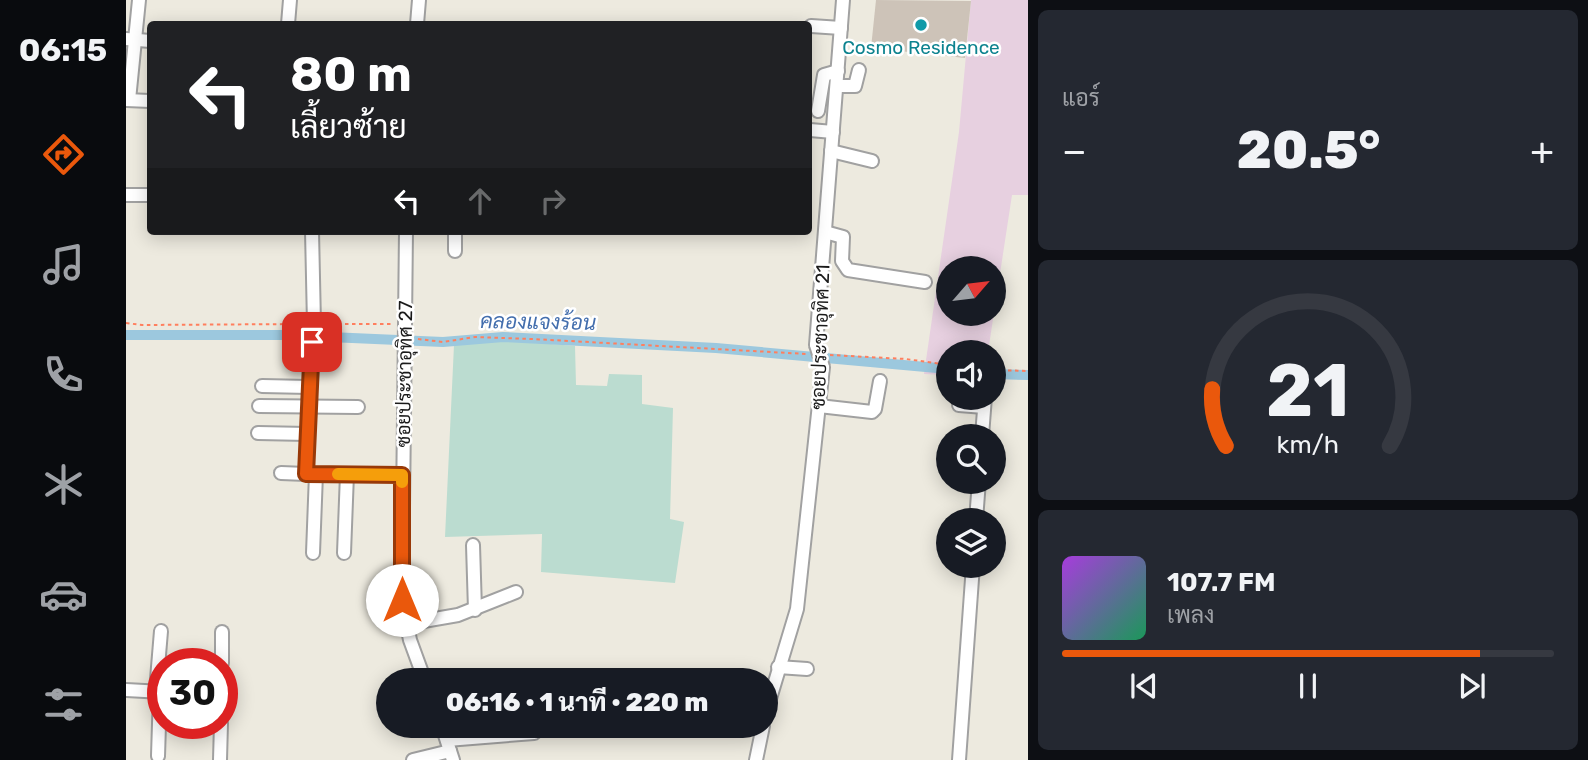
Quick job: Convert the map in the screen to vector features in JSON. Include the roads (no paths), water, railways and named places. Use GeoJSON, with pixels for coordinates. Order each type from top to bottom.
{"type":"FeatureCollection","features":[{"type":"Feature","properties":{"kind":"street"},"geometry":{"type":"LineString","coordinates":[[139,0],[131,40],[127,100],[147,101]]}},
{"type":"Feature","properties":{"kind":"street"},"geometry":{"type":"LineString","coordinates":[[288,21],[290,0]]}},
{"type":"Feature","properties":{"kind":"street"},"geometry":{"type":"LineString","coordinates":[[417,21],[419,0]]}},
{"type":"Feature","properties":{"kind":"street","name":"ซอยประชาอุทิศ 21"},"geometry":{"type":"LineString","coordinates":[[778,669],[797,609],[819,406],[825,232],[843,0]]}},
{"type":"Feature","properties":{"kind":"street"},"geometry":{"type":"LineString","coordinates":[[812,26],[841,28]]}},
{"type":"Feature","properties":{"kind":"street"},"geometry":{"type":"LineString","coordinates":[[837,86],[855,86],[859,70]]}},
{"type":"Feature","properties":{"kind":"street"},"geometry":{"type":"LineString","coordinates":[[818,111],[824,75],[838,71]]}},
{"type":"Feature","properties":{"kind":"street"},"geometry":{"type":"LineString","coordinates":[[812,130],[833,132]]}},
{"type":"Feature","properties":{"kind":"street"},"geometry":{"type":"LineString","coordinates":[[831,151],[872,161]]}},
{"type":"Feature","properties":{"kind":"street"},"geometry":{"type":"LineString","coordinates":[[126,195],[147,195]]}},
{"type":"Feature","properties":{"kind":"street"},"geometry":{"type":"LineString","coordinates":[[825,232],[843,237],[842,261],[848,270],[925,282]]}},
{"type":"Feature","properties":{"kind":"street"},"geometry":{"type":"LineString","coordinates":[[312,235],[314,324]]}},
{"type":"Feature","properties":{"kind":"street","name":"ซอยประชาอุทิศ 27"},"geometry":{"type":"LineString","coordinates":[[406,235],[402,600],[405,624],[420,668]]}},
{"type":"Feature","properties":{"kind":"street"},"geometry":{"type":"LineString","coordinates":[[455,235],[455,251]]}},
{"type":"Feature","properties":{"kind":"street"},"geometry":{"type":"LineString","coordinates":[[312,342],[307,434],[313,553]]}},
{"type":"Feature","properties":{"kind":"street"},"geometry":{"type":"LineString","coordinates":[[819,406],[872,412],[875,409],[880,381]]}},
{"type":"Feature","properties":{"kind":"street"},"geometry":{"type":"LineString","coordinates":[[262,386],[309,387]]}},
{"type":"Feature","properties":{"kind":"street"},"geometry":{"type":"LineString","coordinates":[[259,406],[358,407]]}},
{"type":"Feature","properties":{"kind":"street"},"geometry":{"type":"LineString","coordinates":[[258,433],[307,434]]}},
{"type":"Feature","properties":{"kind":"street"},"geometry":{"type":"LineString","coordinates":[[281,473],[402,475]]}},
{"type":"Feature","properties":{"kind":"street"},"geometry":{"type":"LineString","coordinates":[[344,553],[347,474]]}},
{"type":"Feature","properties":{"kind":"street"},"geometry":{"type":"LineString","coordinates":[[472,545],[475,610]]}},
{"type":"Feature","properties":{"kind":"street"},"geometry":{"type":"LineString","coordinates":[[959,760],[972,578]]}},
{"type":"Feature","properties":{"kind":"street"},"geometry":{"type":"LineString","coordinates":[[405,624],[475,610],[516,592]]}},
{"type":"Feature","properties":{"kind":"street"},"geometry":{"type":"LineString","coordinates":[[161,631],[161,648]]}},
{"type":"Feature","properties":{"kind":"street"},"geometry":{"type":"LineString","coordinates":[[222,632],[222,648]]}},
{"type":"Feature","properties":{"kind":"street"},"geometry":{"type":"LineString","coordinates":[[778,672],[807,669]]}},
{"type":"Feature","properties":{"kind":"street"},"geometry":{"type":"LineString","coordinates":[[126,690],[147,691]]}},
{"type":"Feature","properties":{"kind":"street"},"geometry":{"type":"LineString","coordinates":[[413,760],[509,738]]}},
{"type":"Feature","properties":{"kind":"street"},"geometry":{"type":"LineString","coordinates":[[756,760],[761,738]]}},
{"type":"Feature","properties":{"kind":"street"},"geometry":{"type":"LineString","coordinates":[[158,757],[159,739]]}},
{"type":"Feature","properties":{"kind":"street"},"geometry":{"type":"LineString","coordinates":[[220,760],[221,739]]}},
{"type":"Feature","properties":{"kind":"waterway","name":"คลองแจงร้อน"},"geometry":{"type":"LineString","coordinates":[[126,335],[284,335],[443,342],[503,337],[716,348],[936,368]]}},
{"type":"Feature","properties":{"kind":"waterway","name":"คลองแจงร้อน"},"geometry":{"type":"LineString","coordinates":[[1006,374],[1028,375]]}},
{"type":"Feature","properties":{"kind":"place","name":"Cosmo Residence"},"geometry":{"type":"Point","coordinates":[921,25]}}]}
